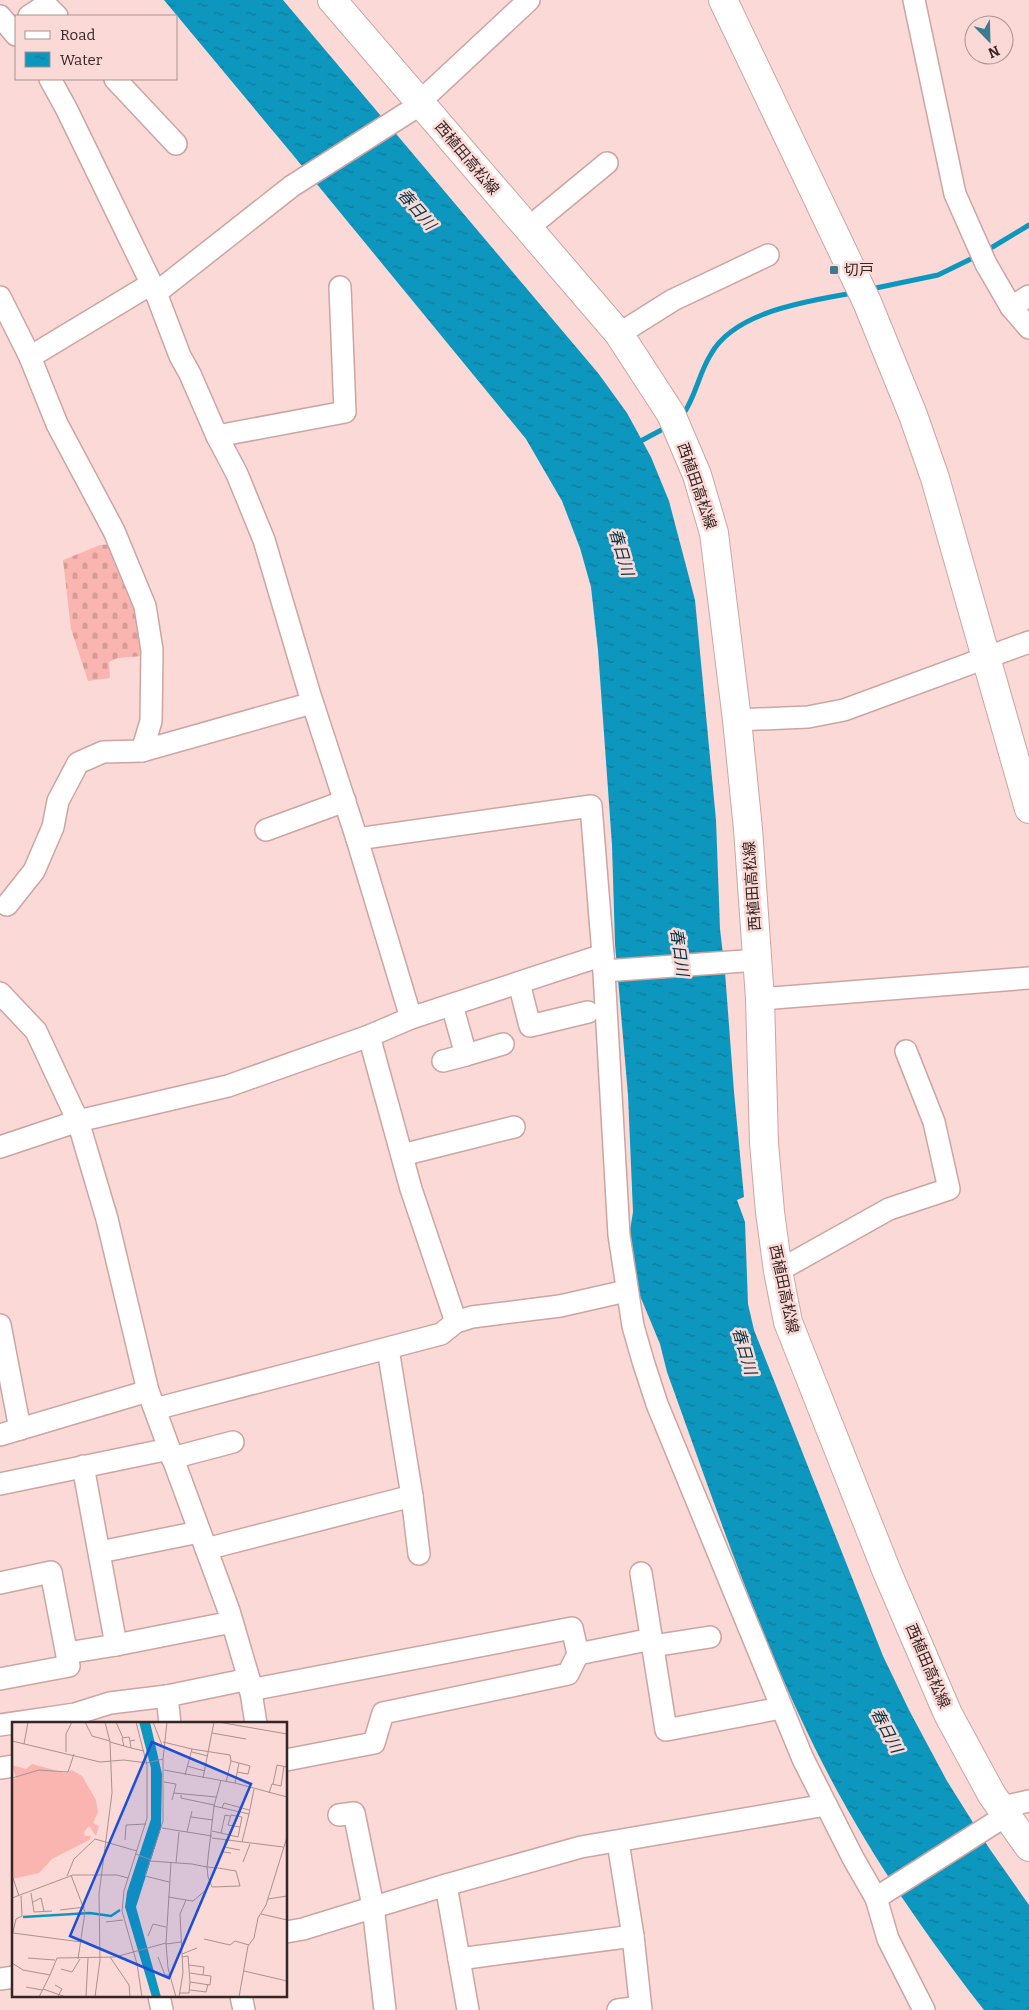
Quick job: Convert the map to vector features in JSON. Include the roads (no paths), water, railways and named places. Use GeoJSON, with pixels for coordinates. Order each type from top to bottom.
{"type":"FeatureCollection","features":[{"type":"Feature","properties":{"kind":"main road","name":"西植田高松線"},"geometry":{"type":"LineString","coordinates":[[332,0],[415,107],[527,229],[619,334],[671,414],[697,475],[714,533],[737,720],[758,960],[764,1143],[770,1212],[778,1271],[788,1322],[887,1572],[948,1714],[992,1795],[1029,1847]]}},
{"type":"Feature","properties":{"kind":"main road"},"geometry":{"type":"LineString","coordinates":[[722,0],[862,291],[910,406],[935,478],[1029,809]]}},
{"type":"Feature","properties":{"kind":"street"},"geometry":{"type":"LineString","coordinates":[[30,357],[154,288],[292,186],[415,107],[529,0]]}},
{"type":"Feature","properties":{"kind":"street"},"geometry":{"type":"LineString","coordinates":[[914,0],[955,194],[986,264],[1020,302],[1029,328]]}},
{"type":"Feature","properties":{"kind":"street"},"geometry":{"type":"LineString","coordinates":[[31,15],[46,5],[56,15]]}},
{"type":"Feature","properties":{"kind":"street"},"geometry":{"type":"LineString","coordinates":[[51,80],[154,288],[180,356],[237,474],[264,540],[312,703],[345,801],[412,1018]]}},
{"type":"Feature","properties":{"kind":"street"},"geometry":{"type":"LineString","coordinates":[[116,80],[176,144]]}},
{"type":"Feature","properties":{"kind":"street"},"geometry":{"type":"LineString","coordinates":[[527,229],[607,164]]}},
{"type":"Feature","properties":{"kind":"street"},"geometry":{"type":"LineString","coordinates":[[619,334],[673,300],[768,255]]}},
{"type":"Feature","properties":{"kind":"street"},"geometry":{"type":"LineString","coordinates":[[217,436],[345,412],[340,287]]}},
{"type":"Feature","properties":{"kind":"street"},"geometry":{"type":"LineString","coordinates":[[0,297],[30,357],[57,424],[114,531],[145,606],[152,650],[151,721],[142,751]]}},
{"type":"Feature","properties":{"kind":"street"},"geometry":{"type":"LineString","coordinates":[[737,720],[808,717],[844,710],[1029,642]]}},
{"type":"Feature","properties":{"kind":"street"},"geometry":{"type":"LineString","coordinates":[[7,905],[34,872],[54,827],[58,801],[78,763],[103,752],[142,751],[312,703]]}},
{"type":"Feature","properties":{"kind":"street"},"geometry":{"type":"LineString","coordinates":[[266,830],[345,801]]}},
{"type":"Feature","properties":{"kind":"street"},"geometry":{"type":"LineString","coordinates":[[357,839],[592,806],[619,1236],[626,1291],[642,1361],[657,1404],[803,1759],[826,1805],[881,1895],[888,1939],[924,2010]]}},
{"type":"Feature","properties":{"kind":"street"},"geometry":{"type":"LineString","coordinates":[[0,1147],[78,1121],[228,1086],[369,1036],[412,1018],[519,983],[603,963],[758,960]]}},
{"type":"Feature","properties":{"kind":"street"},"geometry":{"type":"LineString","coordinates":[[760,999],[1029,978]]}},
{"type":"Feature","properties":{"kind":"street"},"geometry":{"type":"LineString","coordinates":[[519,983],[530,1026],[588,1012]]}},
{"type":"Feature","properties":{"kind":"street"},"geometry":{"type":"LineString","coordinates":[[0,993],[36,1031],[78,1121],[107,1219],[151,1400],[232,1622],[250,1684],[256,1722]]}},
{"type":"Feature","properties":{"kind":"street"},"geometry":{"type":"LineString","coordinates":[[452,1005],[466,1055]]}},
{"type":"Feature","properties":{"kind":"street"},"geometry":{"type":"LineString","coordinates":[[369,1036],[411,1188],[456,1322]]}},
{"type":"Feature","properties":{"kind":"street"},"geometry":{"type":"LineString","coordinates":[[443,1061],[503,1044]]}},
{"type":"Feature","properties":{"kind":"street"},"geometry":{"type":"LineString","coordinates":[[778,1271],[889,1209],[949,1189],[934,1122],[906,1051]]}},
{"type":"Feature","properties":{"kind":"street"},"geometry":{"type":"LineString","coordinates":[[402,1155],[514,1127]]}},
{"type":"Feature","properties":{"kind":"street"},"geometry":{"type":"LineString","coordinates":[[0,1435],[151,1400],[388,1350],[441,1334],[456,1322],[472,1317],[560,1306],[626,1291]]}},
{"type":"Feature","properties":{"kind":"street"},"geometry":{"type":"LineString","coordinates":[[0,1324],[3,1360],[20,1429]]}},
{"type":"Feature","properties":{"kind":"street"},"geometry":{"type":"LineString","coordinates":[[388,1350],[412,1496],[419,1554]]}},
{"type":"Feature","properties":{"kind":"street"},"geometry":{"type":"LineString","coordinates":[[0,1484],[83,1466],[233,1442]]}},
{"type":"Feature","properties":{"kind":"street"},"geometry":{"type":"LineString","coordinates":[[83,1466],[116,1645]]}},
{"type":"Feature","properties":{"kind":"street"},"geometry":{"type":"LineString","coordinates":[[100,1552],[202,1540],[412,1496]]}},
{"type":"Feature","properties":{"kind":"street"},"geometry":{"type":"LineString","coordinates":[[0,1583],[51,1572],[69,1666],[0,1679]]}},
{"type":"Feature","properties":{"kind":"street"},"geometry":{"type":"LineString","coordinates":[[641,1573],[666,1730],[782,1708]]}},
{"type":"Feature","properties":{"kind":"street"},"geometry":{"type":"LineString","coordinates":[[67,1653],[232,1622]]}},
{"type":"Feature","properties":{"kind":"street"},"geometry":{"type":"LineString","coordinates":[[20,1722],[75,1714],[110,1703],[250,1684],[572,1628],[578,1654],[568,1674],[384,1713],[374,1743],[288,1760]]}},
{"type":"Feature","properties":{"kind":"street"},"geometry":{"type":"LineString","coordinates":[[578,1654],[710,1637]]}},
{"type":"Feature","properties":{"kind":"street"},"geometry":{"type":"LineString","coordinates":[[167,1696],[170,1722]]}},
{"type":"Feature","properties":{"kind":"street"},"geometry":{"type":"LineString","coordinates":[[881,1895],[998,1820],[1002,1808],[1029,1801]]}},
{"type":"Feature","properties":{"kind":"street"},"geometry":{"type":"LineString","coordinates":[[288,1932],[303,1929],[374,1906],[581,1847],[826,1805]]}},
{"type":"Feature","properties":{"kind":"street"},"geometry":{"type":"LineString","coordinates":[[339,1815],[354,1813],[374,1906],[385,2010]]}},
{"type":"Feature","properties":{"kind":"street"},"geometry":{"type":"LineString","coordinates":[[618,1842],[633,1936],[640,2009],[618,2010]]}},
{"type":"Feature","properties":{"kind":"street"},"geometry":{"type":"LineString","coordinates":[[446,1885],[468,2010]]}},
{"type":"Feature","properties":{"kind":"street"},"geometry":{"type":"LineString","coordinates":[[459,1959],[633,1936]]}},
{"type":"Feature","properties":{"kind":"water","name":"春日川"},"geometry":{"type":"Polygon","coordinates":[[[164,0],[283,0],[598,373],[627,413],[651,457],[669,501],[695,600],[716,820],[720,929],[744,1197],[737,1200],[745,1222],[748,1304],[754,1330],[883,1656],[947,1781],[989,1848],[1029,1905],[1029,2010],[984,2010],[898,1891],[840,1797],[800,1717],[758,1620],[667,1372],[660,1344],[638,1291],[629,1236],[633,1212],[628,1095],[615,944],[612,845],[598,650],[591,587],[580,548],[562,501],[526,439],[164,0]]]}},
{"type":"Feature","properties":{"kind":"waterway"},"geometry":{"type":"LineString","coordinates":[[986,251],[1029,225]]}},
{"type":"Feature","properties":{"kind":"waterway"},"geometry":{"type":"LineString","coordinates":[[871,289],[938,275],[977,256]]}},
{"type":"Feature","properties":{"kind":"waterway"},"geometry":{"type":"LineString","coordinates":[[684,413],[711,354],[722,339],[737,327],[774,310],[853,293]]}},
{"type":"Feature","properties":{"kind":"waterway"},"geometry":{"type":"LineString","coordinates":[[637,443],[665,428]]}},
{"type":"Feature","properties":{"kind":"place","name":"切戸"},"geometry":{"type":"Point","coordinates":[834,270]}}]}
